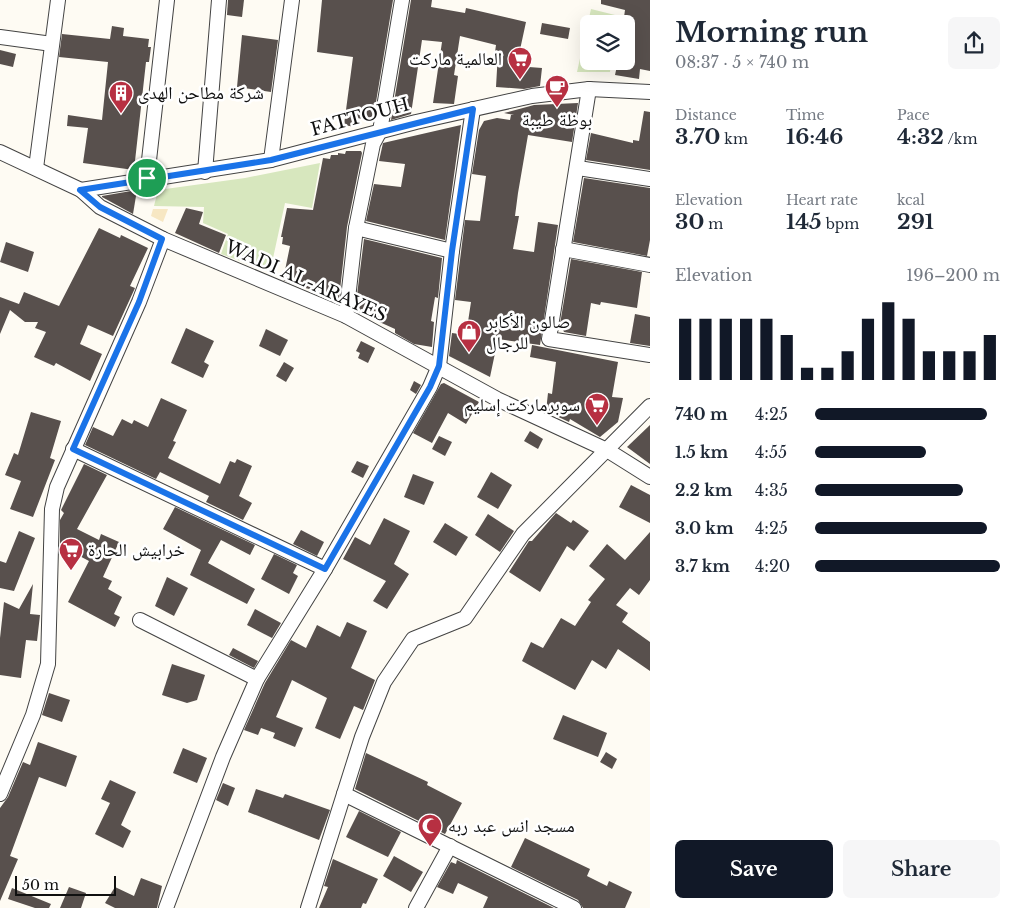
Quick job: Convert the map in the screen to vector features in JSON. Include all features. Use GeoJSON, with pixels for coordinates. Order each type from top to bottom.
{"type":"FeatureCollection","features":[{"type":"Feature","properties":{"kind":"street"},"geometry":{"type":"LineString","coordinates":[[0,152],[42,171],[52,44],[58,0]]}},
{"type":"Feature","properties":{"kind":"street"},"geometry":{"type":"LineString","coordinates":[[147,178],[167,0]]}},
{"type":"Feature","properties":{"kind":"street"},"geometry":{"type":"LineString","coordinates":[[205,172],[219,0]]}},
{"type":"Feature","properties":{"kind":"street"},"geometry":{"type":"LineString","coordinates":[[271,160],[292,0]]}},
{"type":"Feature","properties":{"kind":"street"},"geometry":{"type":"LineString","coordinates":[[346,316],[356,228],[373,144],[380,131],[402,0]]}},
{"type":"Feature","properties":{"kind":"street"},"geometry":{"type":"LineString","coordinates":[[0,36],[52,44]]}},
{"type":"Feature","properties":{"kind":"street"},"geometry":{"type":"LineString","coordinates":[[589,90],[578,168],[549,339],[650,356]]}},
{"type":"Feature","properties":{"kind":"street","name":"FATTOUH"},"geometry":{"type":"LineString","coordinates":[[80,190],[147,178],[205,172],[271,160],[380,131],[532,96],[589,90],[650,92]]}},
{"type":"Feature","properties":{"kind":"street"},"geometry":{"type":"LineString","coordinates":[[166,908],[223,757],[256,679],[325,569],[430,387],[439,366],[452,251],[473,109]]}},
{"type":"Feature","properties":{"kind":"street"},"geometry":{"type":"LineString","coordinates":[[578,168],[650,180]]}},
{"type":"Feature","properties":{"kind":"street","name":"WADI AL-ARAYES"},"geometry":{"type":"LineString","coordinates":[[42,171],[80,190],[100,207],[162,239],[346,316],[497,399],[608,450],[650,477]]}},
{"type":"Feature","properties":{"kind":"street"},"geometry":{"type":"LineString","coordinates":[[356,228],[452,251]]}},
{"type":"Feature","properties":{"kind":"street"},"geometry":{"type":"LineString","coordinates":[[0,794],[33,715],[48,664],[52,510],[57,487],[139,302],[162,239]]}},
{"type":"Feature","properties":{"kind":"street"},"geometry":{"type":"LineString","coordinates":[[563,249],[650,265]]}},
{"type":"Feature","properties":{"kind":"street"},"geometry":{"type":"LineString","coordinates":[[308,908],[362,737],[384,682],[413,639],[465,618],[523,534],[650,406]]}},
{"type":"Feature","properties":{"kind":"street"},"geometry":{"type":"LineString","coordinates":[[73,449],[325,569]]}},
{"type":"Feature","properties":{"kind":"street"},"geometry":{"type":"LineString","coordinates":[[140,620],[256,679]]}},
{"type":"Feature","properties":{"kind":"street"},"geometry":{"type":"LineString","coordinates":[[344,794],[574,908]]}},
{"type":"Feature","properties":{"kind":"street"},"geometry":{"type":"LineString","coordinates":[[416,908],[450,846]]}},
{"type":"Feature","properties":{"kind":"green space"},"geometry":{"type":"Polygon","coordinates":[[[591,9],[615,15],[590,15],[591,9]]]}},
{"type":"Feature","properties":{"kind":"green space"},"geometry":{"type":"Polygon","coordinates":[[[580,58],[580,70],[610,70],[610,72],[577,72],[580,58]]]}},
{"type":"Feature","properties":{"kind":"green space"},"geometry":{"type":"Polygon","coordinates":[[[320,163],[312,208],[285,203],[270,272],[221,254],[228,234],[203,223],[204,207],[154,206],[158,190],[245,178],[320,163]]]}},
{"type":"Feature","properties":{"kind":"sand"},"geometry":{"type":"Polygon","coordinates":[[[153,209],[168,209],[163,222],[151,216],[153,209]]]}},
{"type":"Feature","properties":{"kind":"building"},"geometry":{"type":"Polygon","coordinates":[[[228,0],[244,0],[242,17],[227,15],[228,0]]]}},
{"type":"Feature","properties":{"kind":"building"},"geometry":{"type":"Polygon","coordinates":[[[322,0],[393,0],[373,120],[356,118],[355,127],[344,125],[353,57],[317,52],[322,0]]]}},
{"type":"Feature","properties":{"kind":"building"},"geometry":{"type":"Polygon","coordinates":[[[411,0],[432,0],[431,7],[465,13],[466,8],[526,22],[518,59],[529,59],[529,67],[542,68],[540,86],[524,89],[496,87],[498,52],[495,52],[496,45],[460,36],[454,75],[458,76],[454,104],[433,103],[442,42],[422,40],[411,114],[391,120],[411,0]]]}},
{"type":"Feature","properties":{"kind":"building"},"geometry":{"type":"Polygon","coordinates":[[[601,0],[650,0],[650,71],[640,69],[639,79],[615,75],[616,70],[635,70],[635,15],[624,15],[625,10],[601,4],[601,0]]]}},
{"type":"Feature","properties":{"kind":"building"},"geometry":{"type":"Polygon","coordinates":[[[542,23],[570,28],[568,39],[540,34],[542,23]]]}},
{"type":"Feature","properties":{"kind":"building","name":"شركة مطاحن الهدى"},"geometry":{"type":"Polygon","coordinates":[[[112,26],[124,28],[123,36],[149,39],[148,47],[151,47],[149,62],[146,62],[134,170],[83,163],[88,128],[67,126],[68,115],[102,120],[108,62],[59,57],[62,34],[110,39],[112,26]]]}},
{"type":"Feature","properties":{"kind":"building"},"geometry":{"type":"Polygon","coordinates":[[[242,35],[278,40],[271,92],[237,87],[242,35]]]}},
{"type":"Feature","properties":{"kind":"building"},"geometry":{"type":"Polygon","coordinates":[[[0,50],[16,54],[13,67],[0,64],[0,50]]]}},
{"type":"Feature","properties":{"kind":"building"},"geometry":{"type":"Polygon","coordinates":[[[578,103],[572,142],[528,135],[518,193],[515,216],[519,216],[513,249],[534,252],[538,222],[558,225],[540,345],[498,339],[490,377],[449,356],[452,333],[466,335],[471,302],[455,300],[465,220],[480,221],[486,176],[472,174],[479,130],[484,121],[497,118],[510,120],[511,115],[514,115],[504,113],[534,105],[578,103]]]}},
{"type":"Feature","properties":{"kind":"building"},"geometry":{"type":"Polygon","coordinates":[[[644,111],[650,112],[650,170],[586,160],[591,133],[633,143],[633,140],[639,141],[644,111]]]}},
{"type":"Feature","properties":{"kind":"building"},"geometry":{"type":"Polygon","coordinates":[[[461,125],[445,240],[366,221],[374,184],[401,187],[405,164],[379,161],[383,143],[461,125]]]}},
{"type":"Feature","properties":{"kind":"building"},"geometry":{"type":"Polygon","coordinates":[[[346,151],[361,151],[362,153],[347,227],[339,299],[322,295],[322,292],[283,280],[290,246],[282,244],[283,237],[281,237],[287,208],[313,210],[323,158],[330,159],[331,155],[345,154],[346,151]]]}},
{"type":"Feature","properties":{"kind":"building"},"geometry":{"type":"Polygon","coordinates":[[[584,178],[650,188],[650,240],[647,256],[573,242],[584,178]]]}},
{"type":"Feature","properties":{"kind":"building"},"geometry":{"type":"Polygon","coordinates":[[[137,190],[133,214],[102,197],[102,196],[137,190]]]}},
{"type":"Feature","properties":{"kind":"building"},"geometry":{"type":"Polygon","coordinates":[[[186,208],[203,212],[199,224],[226,235],[219,253],[175,233],[186,208]]]}},
{"type":"Feature","properties":{"kind":"building"},"geometry":{"type":"Polygon","coordinates":[[[99,228],[120,238],[121,235],[148,248],[130,286],[135,288],[113,336],[88,325],[80,344],[102,354],[90,381],[56,363],[54,366],[34,357],[46,332],[35,328],[38,322],[25,322],[10,310],[0,334],[0,297],[19,304],[24,292],[59,306],[99,228]]]}},
{"type":"Feature","properties":{"kind":"building"},"geometry":{"type":"Polygon","coordinates":[[[364,239],[442,258],[438,298],[435,297],[431,321],[434,322],[432,347],[414,344],[395,333],[395,329],[355,311],[364,239]]]}},
{"type":"Feature","properties":{"kind":"building"},"geometry":{"type":"Polygon","coordinates":[[[6,242],[34,252],[28,272],[0,262],[6,242]]]}},
{"type":"Feature","properties":{"kind":"building"},"geometry":{"type":"Polygon","coordinates":[[[571,259],[642,272],[637,308],[601,302],[600,305],[591,303],[586,336],[564,332],[560,324],[571,259]]]}},
{"type":"Feature","properties":{"kind":"building"},"geometry":{"type":"Polygon","coordinates":[[[635,314],[650,317],[650,346],[630,343],[635,314]]]}},
{"type":"Feature","properties":{"kind":"building"},"geometry":{"type":"Polygon","coordinates":[[[186,328],[214,341],[204,362],[209,365],[203,378],[171,363],[186,328]]]}},
{"type":"Feature","properties":{"kind":"building"},"geometry":{"type":"Polygon","coordinates":[[[266,329],[288,340],[280,356],[259,346],[266,329]]]}},
{"type":"Feature","properties":{"kind":"building"},"geometry":{"type":"Polygon","coordinates":[[[361,341],[375,348],[368,363],[358,358],[360,353],[356,351],[361,341]]]}},
{"type":"Feature","properties":{"kind":"building"},"geometry":{"type":"Polygon","coordinates":[[[532,345],[618,362],[612,397],[623,398],[618,422],[600,437],[570,419],[569,422],[546,411],[548,393],[552,394],[556,362],[530,357],[532,345]]]}},
{"type":"Feature","properties":{"kind":"building"},"geometry":{"type":"Polygon","coordinates":[[[284,362],[294,368],[286,382],[276,376],[284,362]]]}},
{"type":"Feature","properties":{"kind":"building"},"geometry":{"type":"Polygon","coordinates":[[[414,381],[421,385],[416,394],[410,390],[414,381]]]}},
{"type":"Feature","properties":{"kind":"building"},"geometry":{"type":"Polygon","coordinates":[[[444,383],[479,402],[466,424],[448,413],[432,443],[413,433],[441,384],[444,383]]]}},
{"type":"Feature","properties":{"kind":"building"},"geometry":{"type":"Polygon","coordinates":[[[161,398],[187,410],[173,441],[176,442],[168,458],[220,484],[230,461],[235,463],[237,459],[252,466],[239,496],[252,503],[243,520],[206,502],[209,496],[160,472],[156,479],[85,445],[93,427],[113,436],[122,419],[132,424],[134,420],[148,427],[161,398]]]}},
{"type":"Feature","properties":{"kind":"building"},"geometry":{"type":"Polygon","coordinates":[[[31,412],[61,421],[50,458],[55,460],[33,517],[10,509],[21,481],[5,475],[14,453],[18,455],[31,412]]]}},
{"type":"Feature","properties":{"kind":"building"},"geometry":{"type":"Polygon","coordinates":[[[650,425],[650,464],[627,447],[650,425]]]}},
{"type":"Feature","properties":{"kind":"building"},"geometry":{"type":"Polygon","coordinates":[[[530,431],[543,439],[538,449],[524,441],[530,431]]]}},
{"type":"Feature","properties":{"kind":"building"},"geometry":{"type":"Polygon","coordinates":[[[439,436],[452,442],[445,456],[432,449],[439,436]]]}},
{"type":"Feature","properties":{"kind":"building"},"geometry":{"type":"Polygon","coordinates":[[[357,461],[369,466],[363,478],[351,472],[357,461]]]}},
{"type":"Feature","properties":{"kind":"building"},"geometry":{"type":"Polygon","coordinates":[[[84,464],[107,475],[77,529],[99,540],[101,534],[119,542],[103,577],[112,581],[108,589],[122,597],[114,614],[120,617],[115,627],[68,602],[89,561],[70,551],[68,555],[60,550],[60,520],[64,513],[61,510],[84,464]]]}},
{"type":"Feature","properties":{"kind":"building"},"geometry":{"type":"Polygon","coordinates":[[[491,472],[512,485],[498,509],[477,497],[491,472]]]}},
{"type":"Feature","properties":{"kind":"building"},"geometry":{"type":"Polygon","coordinates":[[[413,474],[434,482],[424,505],[404,497],[413,474]]]}},
{"type":"Feature","properties":{"kind":"building"},"geometry":{"type":"Polygon","coordinates":[[[631,485],[650,495],[650,523],[619,507],[631,485]]]}},
{"type":"Feature","properties":{"kind":"building"},"geometry":{"type":"Polygon","coordinates":[[[175,507],[255,545],[250,555],[221,540],[208,563],[255,589],[247,604],[190,575],[201,550],[163,529],[175,507]]]}},
{"type":"Feature","properties":{"kind":"building"},"geometry":{"type":"Polygon","coordinates":[[[556,513],[571,523],[573,520],[589,531],[574,551],[567,546],[540,592],[509,572],[529,541],[532,541],[556,513]]]}},
{"type":"Feature","properties":{"kind":"building"},"geometry":{"type":"Polygon","coordinates":[[[488,514],[514,531],[500,552],[475,535],[488,514]]]}},
{"type":"Feature","properties":{"kind":"building"},"geometry":{"type":"Polygon","coordinates":[[[384,518],[410,531],[394,564],[409,574],[387,609],[373,601],[386,581],[343,559],[355,537],[370,545],[384,518]]]}},
{"type":"Feature","properties":{"kind":"building"},"geometry":{"type":"Polygon","coordinates":[[[445,523],[468,537],[456,556],[433,542],[445,523]]]}},
{"type":"Feature","properties":{"kind":"building"},"geometry":{"type":"Polygon","coordinates":[[[301,530],[324,542],[317,556],[293,544],[301,530]]]}},
{"type":"Feature","properties":{"kind":"building"},"geometry":{"type":"Polygon","coordinates":[[[19,531],[35,538],[14,591],[0,588],[0,561],[6,563],[19,531]]]}},
{"type":"Feature","properties":{"kind":"building"},"geometry":{"type":"Polygon","coordinates":[[[650,532],[650,580],[639,595],[630,588],[616,605],[628,613],[622,622],[650,642],[650,671],[618,649],[606,669],[592,660],[575,690],[522,661],[531,642],[543,648],[561,618],[575,626],[591,602],[588,600],[605,579],[589,566],[607,544],[625,560],[650,532]]]}},
{"type":"Feature","properties":{"kind":"building"},"geometry":{"type":"Polygon","coordinates":[[[274,554],[297,565],[293,573],[298,576],[289,594],[261,579],[274,554]]]}},
{"type":"Feature","properties":{"kind":"building"},"geometry":{"type":"Polygon","coordinates":[[[167,577],[188,588],[174,616],[155,606],[167,577]]]}},
{"type":"Feature","properties":{"kind":"building"},"geometry":{"type":"Polygon","coordinates":[[[33,584],[30,614],[40,615],[37,641],[26,640],[21,678],[0,675],[0,638],[4,602],[19,609],[33,584]]]}},
{"type":"Feature","properties":{"kind":"building"},"geometry":{"type":"Polygon","coordinates":[[[255,609],[281,623],[272,638],[247,625],[255,609]]]}},
{"type":"Feature","properties":{"kind":"building"},"geometry":{"type":"Polygon","coordinates":[[[347,622],[367,631],[351,668],[375,680],[363,710],[354,706],[340,739],[315,728],[327,698],[292,680],[276,717],[303,728],[295,747],[273,738],[275,733],[261,728],[258,735],[244,730],[265,683],[291,640],[306,648],[317,625],[340,637],[347,622]]]}},
{"type":"Feature","properties":{"kind":"building"},"geometry":{"type":"Polygon","coordinates":[[[233,648],[258,661],[254,668],[229,655],[233,648]]]}},
{"type":"Feature","properties":{"kind":"building"},"geometry":{"type":"Polygon","coordinates":[[[172,664],[205,675],[197,700],[187,703],[162,695],[172,664]]]}},
{"type":"Feature","properties":{"kind":"building"},"geometry":{"type":"Polygon","coordinates":[[[49,693],[70,700],[62,722],[42,715],[49,693]]]}},
{"type":"Feature","properties":{"kind":"building"},"geometry":{"type":"Polygon","coordinates":[[[563,715],[607,733],[598,757],[553,739],[563,715]]]}},
{"type":"Feature","properties":{"kind":"building"},"geometry":{"type":"Polygon","coordinates":[[[38,742],[77,756],[66,787],[39,777],[10,856],[18,859],[0,901],[0,808],[8,797],[23,762],[30,765],[38,742]]]}},
{"type":"Feature","properties":{"kind":"building"},"geometry":{"type":"Polygon","coordinates":[[[183,748],[207,758],[197,783],[173,773],[183,748]]]}},
{"type":"Feature","properties":{"kind":"building"},"geometry":{"type":"Polygon","coordinates":[[[606,752],[617,759],[612,769],[600,762],[606,752]]]}},
{"type":"Feature","properties":{"kind":"building"},"geometry":{"type":"Polygon","coordinates":[[[366,753],[428,782],[427,785],[462,803],[445,834],[355,789],[366,753]]]}},
{"type":"Feature","properties":{"kind":"building"},"geometry":{"type":"Polygon","coordinates":[[[110,780],[136,792],[121,825],[131,831],[123,848],[95,834],[110,803],[101,799],[110,780]]]}},
{"type":"Feature","properties":{"kind":"building"},"geometry":{"type":"Polygon","coordinates":[[[223,783],[235,788],[228,806],[216,800],[223,783]]]}},
{"type":"Feature","properties":{"kind":"building"},"geometry":{"type":"Polygon","coordinates":[[[256,789],[283,798],[285,794],[330,810],[319,840],[248,812],[256,789]]]}},
{"type":"Feature","properties":{"kind":"building"},"geometry":{"type":"Polygon","coordinates":[[[359,811],[401,832],[388,857],[346,837],[359,811]]]}},
{"type":"Feature","properties":{"kind":"building"},"geometry":{"type":"Polygon","coordinates":[[[525,838],[590,869],[587,876],[607,886],[609,881],[632,892],[625,908],[583,908],[578,900],[511,867],[525,838]]]}},
{"type":"Feature","properties":{"kind":"building"},"geometry":{"type":"Polygon","coordinates":[[[394,856],[423,872],[411,892],[383,876],[394,856]]]}},
{"type":"Feature","properties":{"kind":"building"},"geometry":{"type":"Polygon","coordinates":[[[333,859],[378,879],[366,904],[363,903],[361,908],[319,908],[328,887],[324,886],[333,859]]]}},
{"type":"Feature","properties":{"kind":"building"},"geometry":{"type":"Polygon","coordinates":[[[457,860],[554,908],[483,908],[488,897],[458,883],[453,894],[437,887],[451,862],[456,864],[457,860]]]}},
{"type":"Feature","properties":{"kind":"building"},"geometry":{"type":"Polygon","coordinates":[[[141,878],[162,886],[157,908],[115,908],[105,903],[115,887],[134,896],[141,878]]]}},
{"type":"Feature","properties":{"kind":"building"},"geometry":{"type":"Polygon","coordinates":[[[69,887],[86,893],[81,908],[60,908],[69,887]]]}},
{"type":"Feature","properties":{"kind":"building"},"geometry":{"type":"Polygon","coordinates":[[[12,888],[51,904],[49,908],[35,908],[8,899],[12,888]]]}},
{"type":"Feature","properties":{"kind":"place","name":"العالمية ماركت"},"geometry":{"type":"Point","coordinates":[520,80]}},
{"type":"Feature","properties":{"kind":"place","name":"بوظة طيبة"},"geometry":{"type":"Point","coordinates":[557,108]}},
{"type":"Feature","properties":{"kind":"place","name":"شركة مطاحن الهدى"},"geometry":{"type":"Point","coordinates":[121,114]}},
{"type":"Feature","properties":{"kind":"place","name":"صالون الأكابر للرجال"},"geometry":{"type":"Point","coordinates":[469,353]}},
{"type":"Feature","properties":{"kind":"place","name":"سوبرماركت إسليم"},"geometry":{"type":"Point","coordinates":[597,426]}},
{"type":"Feature","properties":{"kind":"place","name":"خرابيش الحارة"},"geometry":{"type":"Point","coordinates":[71,571]}},
{"type":"Feature","properties":{"kind":"place","name":"مسجد انس عبد ربه"},"geometry":{"type":"Point","coordinates":[430,847]}},
{"type":"Feature","properties":{"kind":"route"},"geometry":{"type":"LineString","coordinates":[[473,109],[452,251],[439,366],[430,387],[325,569],[73,449],[139,302],[162,239],[100,207],[80,190],[147,178],[205,172],[271,160],[473,109]]}}]}
